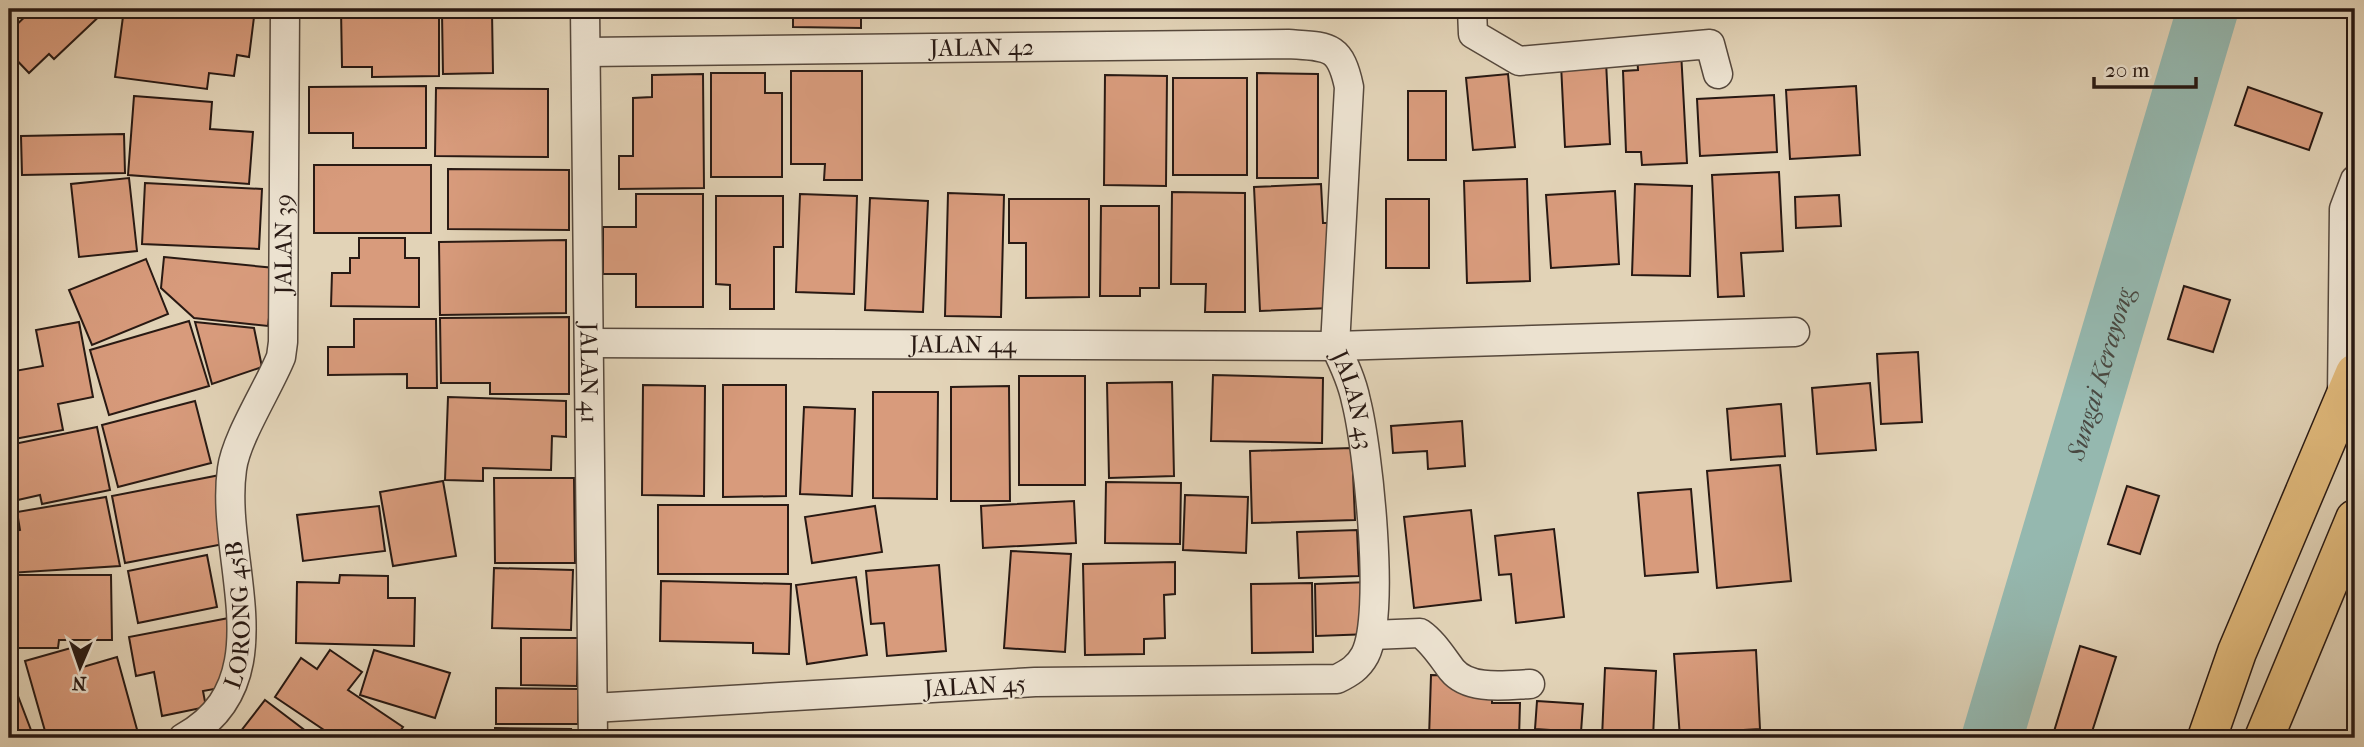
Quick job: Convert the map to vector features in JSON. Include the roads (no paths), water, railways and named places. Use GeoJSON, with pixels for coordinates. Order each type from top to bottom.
{"type":"FeatureCollection","features":[{"type":"Feature","properties":{"kind":"highway"},"geometry":{"type":"LineString","coordinates":[[2207,738],[2237,652],[2349,389]]}},
{"type":"Feature","properties":{"kind":"highway"},"geometry":{"type":"LineString","coordinates":[[2264,738],[2355,519]]}},
{"type":"Feature","properties":{"kind":"street","name":"JALAN 39"},"geometry":{"type":"LineString","coordinates":[[232,468],[281,357],[283,342],[285,9]]}},
{"type":"Feature","properties":{"kind":"street","name":"JALAN 41"},"geometry":{"type":"LineString","coordinates":[[585,9],[593,738]]}},
{"type":"Feature","properties":{"kind":"street"},"geometry":{"type":"LineString","coordinates":[[1472,9],[1473,34],[1519,61],[1710,44],[1718,74]]}},
{"type":"Feature","properties":{"kind":"street","name":"JALAN 42"},"geometry":{"type":"LineString","coordinates":[[586,51],[1288,44],[1327,47],[1339,55],[1349,87]]}},
{"type":"Feature","properties":{"kind":"street","name":"JALAN 43"},"geometry":{"type":"LineString","coordinates":[[1349,87],[1335,346],[1356,398],[1364,447],[1375,583],[1372,635],[1355,669]]}},
{"type":"Feature","properties":{"kind":"street"},"geometry":{"type":"LineString","coordinates":[[2349,389],[2344,209],[2355,180]]}},
{"type":"Feature","properties":{"kind":"street","name":"JALAN 44"},"geometry":{"type":"LineString","coordinates":[[590,343],[1335,346],[1795,332]]}},
{"type":"Feature","properties":{"kind":"street","name":"LORONG 45B"},"geometry":{"type":"LineString","coordinates":[[183,738],[204,726],[220,710],[237,672],[241,616],[230,491],[232,468]]}},
{"type":"Feature","properties":{"kind":"street"},"geometry":{"type":"LineString","coordinates":[[1372,635],[1420,633],[1454,674],[1467,680],[1490,685],[1531,684]]}},
{"type":"Feature","properties":{"kind":"street","name":"JALAN 45"},"geometry":{"type":"LineString","coordinates":[[593,708],[1035,682],[1337,679],[1355,669]]}},
{"type":"Feature","properties":{"kind":"waterway","name":"Sungai Kerayong"},"geometry":{"type":"LineString","coordinates":[[1992,738],[2208,9]]}}]}
